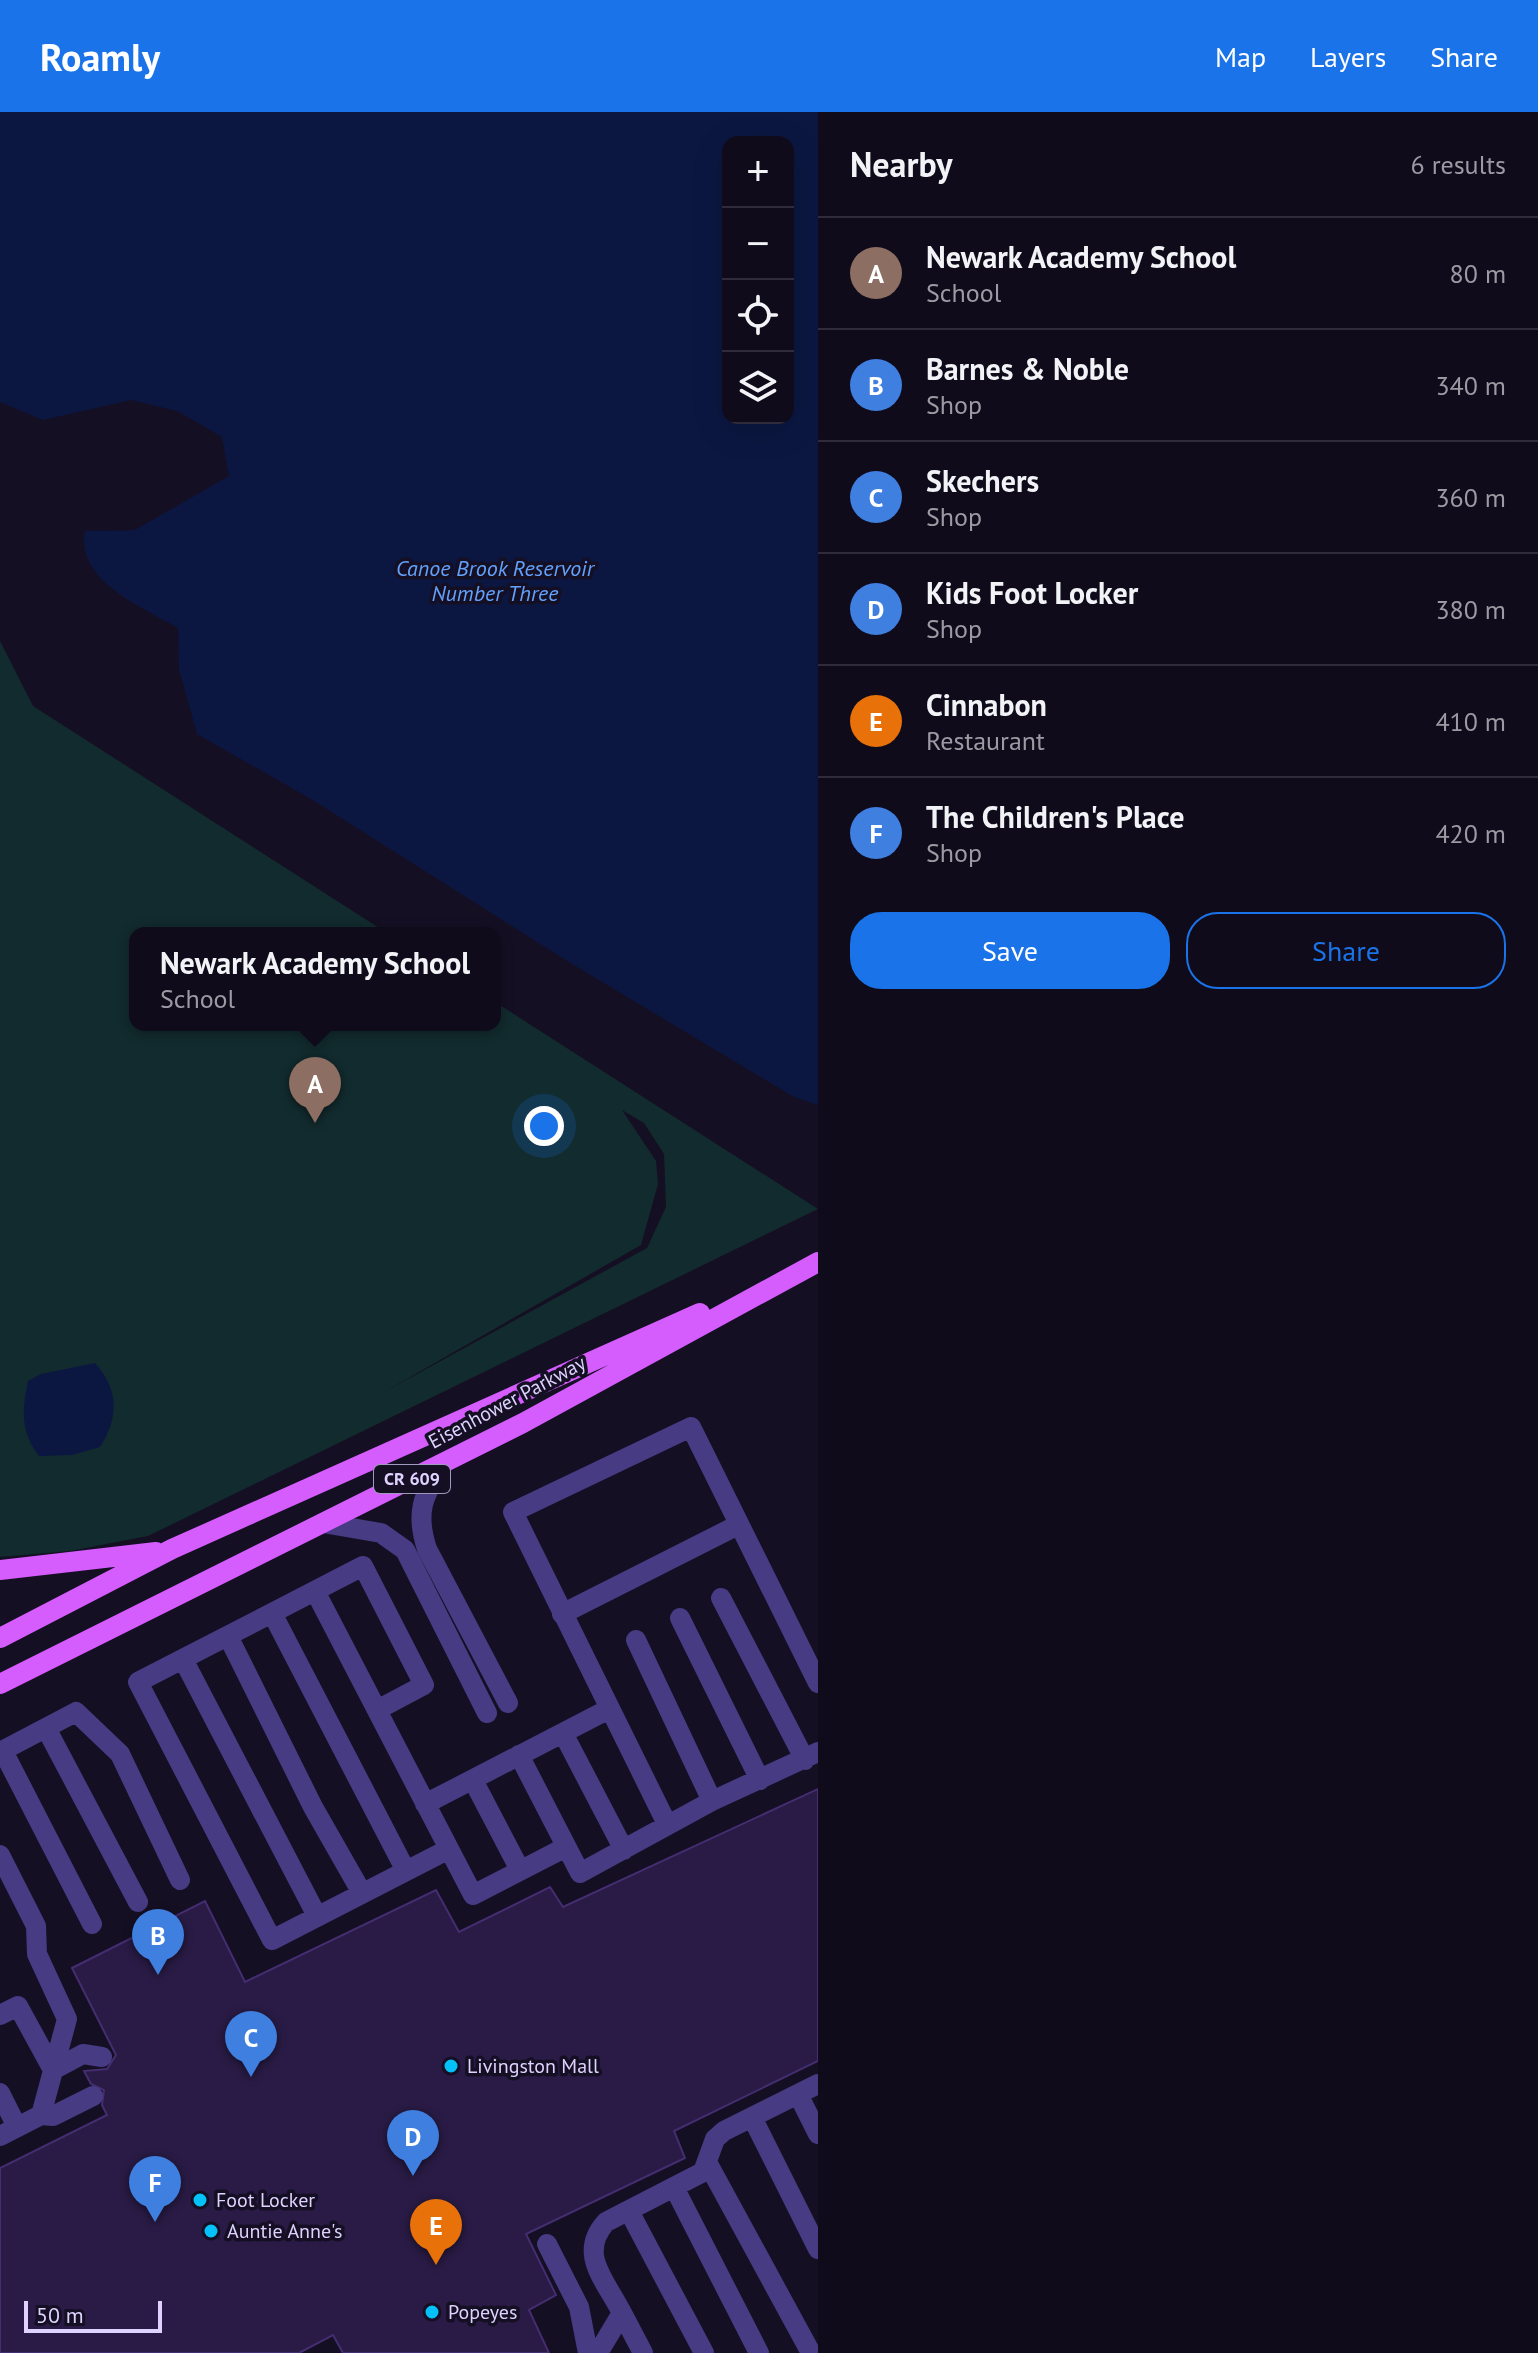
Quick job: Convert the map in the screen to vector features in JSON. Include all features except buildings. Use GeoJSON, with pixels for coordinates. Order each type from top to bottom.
{"type":"FeatureCollection","features":[{"type":"Feature","properties":{"kind":"main road","name":"Eisenhower Parkway"},"geometry":{"type":"LineString","coordinates":[[0,1684],[442,1464],[818,1262]]}},
{"type":"Feature","properties":{"kind":"main road","name":"Eisenhower Parkway"},"geometry":{"type":"LineString","coordinates":[[0,1638],[172,1549],[459,1418],[818,1262]]}},
{"type":"Feature","properties":{"kind":"main road"},"geometry":{"type":"LineString","coordinates":[[0,1570],[172,1549]]}},
{"type":"Feature","properties":{"kind":"lane"},"geometry":{"type":"LineString","coordinates":[[667,1824],[513,1512],[691,1427],[818,1683]]}},
{"type":"Feature","properties":{"kind":"lane"},"geometry":{"type":"LineString","coordinates":[[442,1464],[426,1493],[419,1522],[427,1549],[508,1703]]}},
{"type":"Feature","properties":{"kind":"lane"},"geometry":{"type":"LineString","coordinates":[[323,1523],[381,1533],[405,1550],[487,1713]]}},
{"type":"Feature","properties":{"kind":"lane"},"geometry":{"type":"LineString","coordinates":[[562,1614],[738,1525]]}},
{"type":"Feature","properties":{"kind":"lane"},"geometry":{"type":"LineString","coordinates":[[377,1710],[424,1685],[363,1566],[138,1682],[226,1857],[272,1940],[449,1849]]}},
{"type":"Feature","properties":{"kind":"lane"},"geometry":{"type":"LineString","coordinates":[[315,1591],[473,1895],[566,1847]]}},
{"type":"Feature","properties":{"kind":"lane"},"geometry":{"type":"LineString","coordinates":[[519,1755],[580,1873],[712,1801],[811,1756],[721,1598]]}},
{"type":"Feature","properties":{"kind":"lane"},"geometry":{"type":"LineString","coordinates":[[272,1613],[406,1871]]}},
{"type":"Feature","properties":{"kind":"lane"},"geometry":{"type":"LineString","coordinates":[[680,1618],[760,1780]]}},
{"type":"Feature","properties":{"kind":"lane"},"geometry":{"type":"LineString","coordinates":[[228,1636],[313,1807],[362,1893]]}},
{"type":"Feature","properties":{"kind":"lane"},"geometry":{"type":"LineString","coordinates":[[636,1640],[712,1801]]}},
{"type":"Feature","properties":{"kind":"lane"},"geometry":{"type":"LineString","coordinates":[[183,1659],[317,1916]]}},
{"type":"Feature","properties":{"kind":"lane"},"geometry":{"type":"LineString","coordinates":[[425,1804],[609,1709]]}},
{"type":"Feature","properties":{"kind":"lane"},"geometry":{"type":"LineString","coordinates":[[92,1924],[1,1751],[76,1712],[120,1754],[180,1880]]}},
{"type":"Feature","properties":{"kind":"lane"},"geometry":{"type":"LineString","coordinates":[[46,1728],[138,1902]]}},
{"type":"Feature","properties":{"kind":"lane"},"geometry":{"type":"LineString","coordinates":[[563,1733],[624,1850]]}},
{"type":"Feature","properties":{"kind":"lane"},"geometry":{"type":"LineString","coordinates":[[473,1780],[520,1870]]}},
{"type":"Feature","properties":{"kind":"lane"},"geometry":{"type":"LineString","coordinates":[[0,1855],[9,1893],[36,1926],[37,1954],[67,2019],[41,2115]]}},
{"type":"Feature","properties":{"kind":"lane"},"geometry":{"type":"LineString","coordinates":[[0,2015],[18,2006],[53,2070]]}},
{"type":"Feature","properties":{"kind":"lane"},"geometry":{"type":"LineString","coordinates":[[53,2070],[83,2054],[102,2057]]}},
{"type":"Feature","properties":{"kind":"lane"},"geometry":{"type":"LineString","coordinates":[[643,2353],[592,2258],[591,2245],[606,2222],[703,2172],[715,2139],[818,2084]]}},
{"type":"Feature","properties":{"kind":"lane"},"geometry":{"type":"LineString","coordinates":[[0,2093],[8,2132],[41,2115],[53,2116],[93,2096]]}},
{"type":"Feature","properties":{"kind":"lane"},"geometry":{"type":"LineString","coordinates":[[798,2094],[818,2134]]}},
{"type":"Feature","properties":{"kind":"lane"},"geometry":{"type":"LineString","coordinates":[[752,2117],[818,2249]]}},
{"type":"Feature","properties":{"kind":"lane"},"geometry":{"type":"LineString","coordinates":[[707,2162],[811,2353]]}},
{"type":"Feature","properties":{"kind":"lane"},"geometry":{"type":"LineString","coordinates":[[675,2189],[759,2353]]}},
{"type":"Feature","properties":{"kind":"lane"},"geometry":{"type":"LineString","coordinates":[[629,2211],[704,2353]]}},
{"type":"Feature","properties":{"kind":"lane"},"geometry":{"type":"LineString","coordinates":[[547,2244],[579,2307],[588,2353]]}},
{"type":"Feature","properties":{"kind":"lane"},"geometry":{"type":"LineString","coordinates":[[598,2353],[622,2313]]}},
{"type":"Feature","properties":{"kind":"green space"},"geometry":{"type":"Polygon","coordinates":[[[0,641],[33,706],[378,927],[129,927],[129,1031],[501,1031],[501,1006],[818,1209],[148,1536],[70,1551],[0,1557],[0,641]],[[622,1110],[656,1161],[658,1184],[641,1245],[384,1392],[647,1248],[666,1207],[664,1154],[644,1123],[622,1110]]]}},
{"type":"Feature","properties":{"kind":"water","name":"Canoe Brook Reservoir Number Three"},"geometry":{"type":"Polygon","coordinates":[[[0,112],[818,112],[818,1105],[794,1097],[564,959],[311,799],[197,734],[179,669],[178,628],[131,601],[101,578],[90,564],[85,549],[85,531],[135,530],[229,476],[222,437],[177,411],[131,400],[43,420],[0,402],[0,112]]]}},
{"type":"Feature","properties":{"kind":"water"},"geometry":{"type":"Polygon","coordinates":[[[95,1363],[109,1383],[114,1404],[111,1425],[100,1447],[72,1455],[39,1456],[28,1438],[24,1420],[28,1381],[41,1374],[95,1363]]]}},
{"type":"Feature","properties":{"kind":"place","name":"Newark Academy School"},"geometry":{"type":"Point","coordinates":[315,1123]}},
{"type":"Feature","properties":{"kind":"place","name":"Barnes & Noble"},"geometry":{"type":"Point","coordinates":[158,1975]}},
{"type":"Feature","properties":{"kind":"place","name":"Livingston Mall"},"geometry":{"type":"Point","coordinates":[451,2066]}},
{"type":"Feature","properties":{"kind":"place","name":"Skechers"},"geometry":{"type":"Point","coordinates":[251,2077]}},
{"type":"Feature","properties":{"kind":"place","name":"Kids Foot Locker"},"geometry":{"type":"Point","coordinates":[413,2176]}},
{"type":"Feature","properties":{"kind":"place","name":"Foot Locker"},"geometry":{"type":"Point","coordinates":[200,2200]}},
{"type":"Feature","properties":{"kind":"place","name":"The Children's Place"},"geometry":{"type":"Point","coordinates":[155,2222]}},
{"type":"Feature","properties":{"kind":"place","name":"Auntie Anne's"},"geometry":{"type":"Point","coordinates":[211,2231]}},
{"type":"Feature","properties":{"kind":"place","name":"Cinnabon"},"geometry":{"type":"Point","coordinates":[436,2265]}},
{"type":"Feature","properties":{"kind":"place","name":"Popeyes"},"geometry":{"type":"Point","coordinates":[432,2312]}}]}
